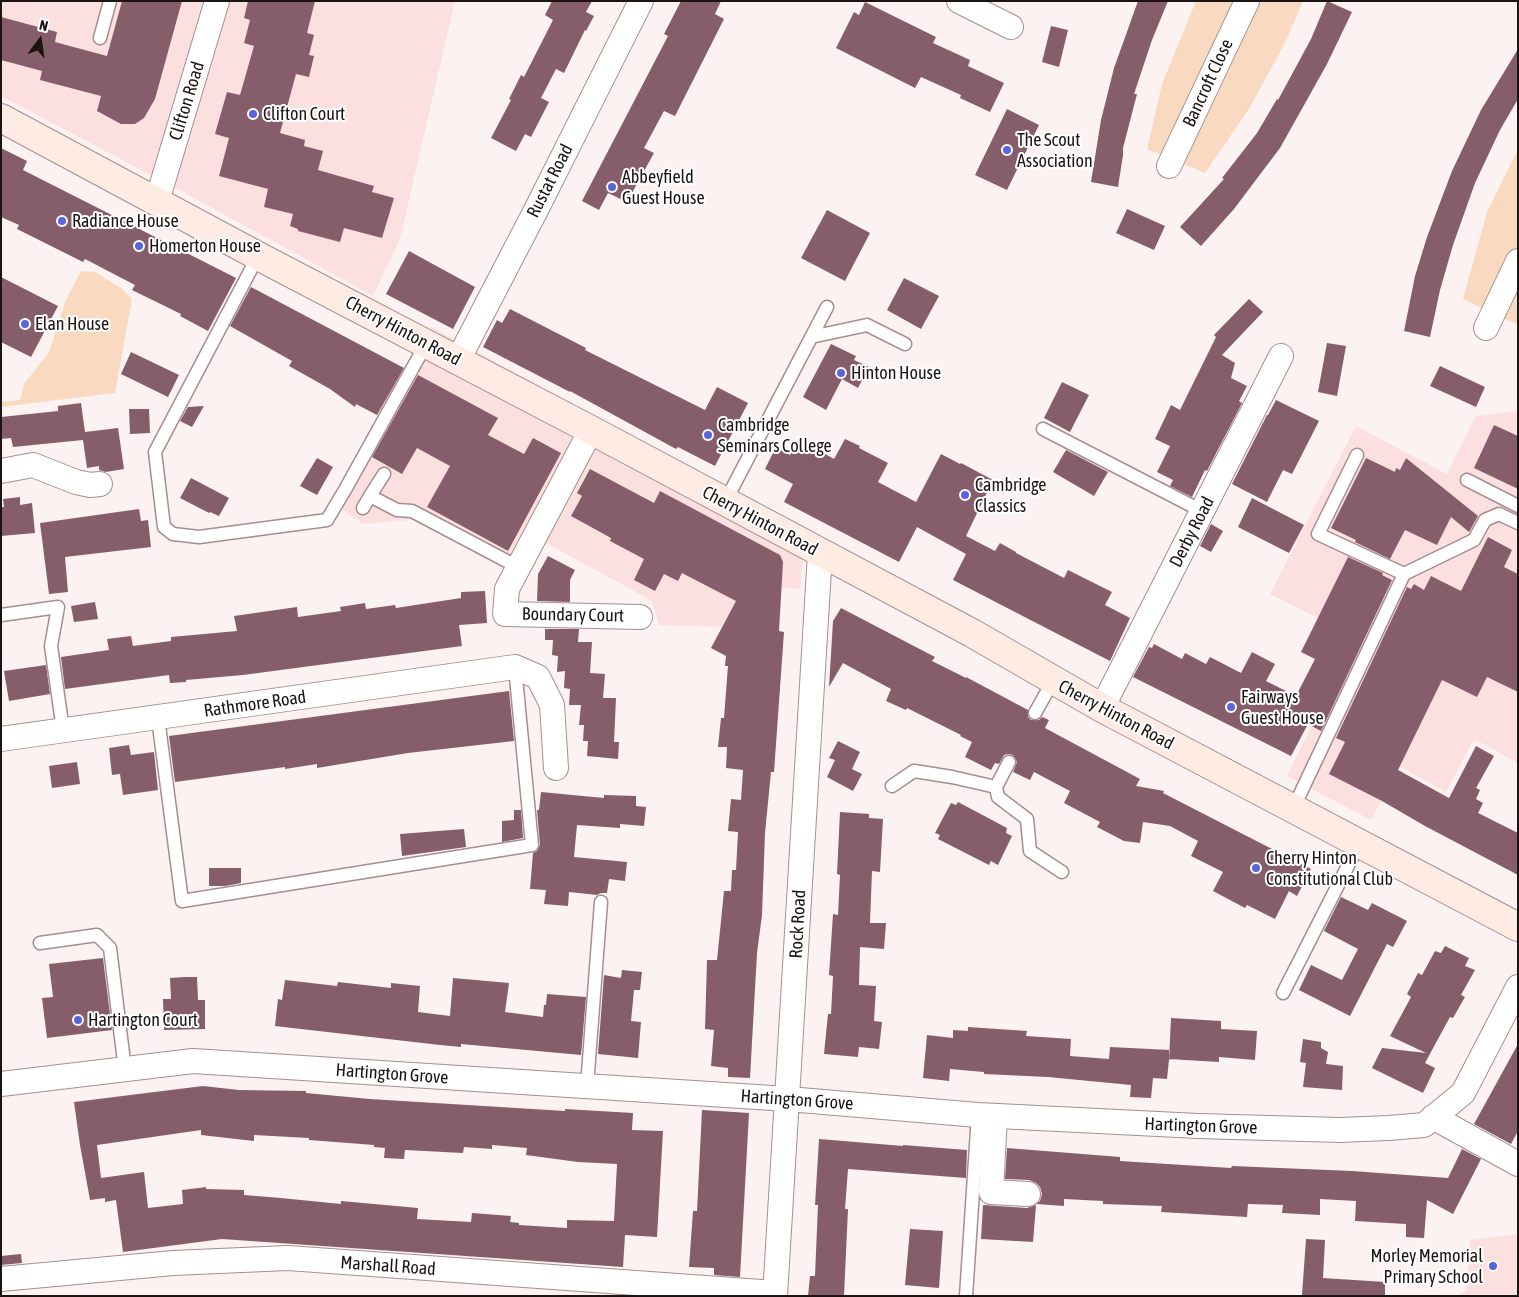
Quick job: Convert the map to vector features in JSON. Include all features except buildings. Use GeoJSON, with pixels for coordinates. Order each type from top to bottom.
{"type":"FeatureCollection","features":[{"type":"Feature","properties":{"kind":"street","name":"Clifton Road"},"geometry":{"type":"LineString","coordinates":[[157,201],[217,1]]}},
{"type":"Feature","properties":{"kind":"street","name":"Rustat Road"},"geometry":{"type":"LineString","coordinates":[[458,360],[641,1]]}},
{"type":"Feature","properties":{"kind":"street"},"geometry":{"type":"LineString","coordinates":[[959,1],[1012,27]]}},
{"type":"Feature","properties":{"kind":"street","name":"Bancroft Close"},"geometry":{"type":"LineString","coordinates":[[1169,166],[1247,1]]}},
{"type":"Feature","properties":{"kind":"street","name":"Cherry Hinton Road"},"geometry":{"type":"LineString","coordinates":[[1,118],[972,634],[1102,708],[1293,810],[1518,927]]}},
{"type":"Feature","properties":{"kind":"street"},"geometry":{"type":"LineString","coordinates":[[1486,328],[1518,261]]}},
{"type":"Feature","properties":{"kind":"street","name":"Derby Road"},"geometry":{"type":"LineString","coordinates":[[1102,708],[1282,354]]}},
{"type":"Feature","properties":{"kind":"street"},"geometry":{"type":"LineString","coordinates":[[518,568],[591,430]]}},
{"type":"Feature","properties":{"kind":"street"},"geometry":{"type":"LineString","coordinates":[[1,471],[33,465],[76,482],[90,485],[100,484]]}},
{"type":"Feature","properties":{"kind":"street","name":"Rock Road"},"geometry":{"type":"LineString","coordinates":[[775,1294],[820,553]]}},
{"type":"Feature","properties":{"kind":"street","name":"Boundary Court"},"geometry":{"type":"LineString","coordinates":[[518,568],[507,589],[506,614],[640,617]]}},
{"type":"Feature","properties":{"kind":"street"},"geometry":{"type":"LineString","coordinates":[[512,667],[538,677],[552,705],[556,768]]}},
{"type":"Feature","properties":{"kind":"street","name":"Rathmore Road"},"geometry":{"type":"LineString","coordinates":[[1,739],[512,667]]}},
{"type":"Feature","properties":{"kind":"street","name":"Hartington Grove"},"geometry":{"type":"LineString","coordinates":[[1,1084],[193,1061],[788,1099],[987,1115],[1198,1126],[1340,1130],[1424,1124],[1433,1117],[1463,1092],[1518,987]]}},
{"type":"Feature","properties":{"kind":"street"},"geometry":{"type":"LineString","coordinates":[[987,1115],[991,1192],[1028,1194]]}},
{"type":"Feature","properties":{"kind":"street"},"geometry":{"type":"LineString","coordinates":[[1433,1117],[1518,1164]]}},
{"type":"Feature","properties":{"kind":"street","name":"Marshall Road"},"geometry":{"type":"LineString","coordinates":[[1,1279],[173,1263],[288,1258],[775,1294]]}},
{"type":"Feature","properties":{"kind":"lane"},"geometry":{"type":"LineString","coordinates":[[100,38],[110,1]]}},
{"type":"Feature","properties":{"kind":"lane"},"geometry":{"type":"LineString","coordinates":[[258,256],[155,452],[164,526],[173,534],[198,537],[327,520],[426,344]]}},
{"type":"Feature","properties":{"kind":"lane"},"geometry":{"type":"LineString","coordinates":[[725,502],[827,307]]}},
{"type":"Feature","properties":{"kind":"lane"},"geometry":{"type":"LineString","coordinates":[[811,336],[867,325],[905,344]]}},
{"type":"Feature","properties":{"kind":"lane"},"geometry":{"type":"LineString","coordinates":[[1044,429],[1202,511]]}},
{"type":"Feature","properties":{"kind":"lane"},"geometry":{"type":"LineString","coordinates":[[1357,454],[1318,534],[1404,574]]}},
{"type":"Feature","properties":{"kind":"lane"},"geometry":{"type":"LineString","coordinates":[[363,508],[384,474]]}},
{"type":"Feature","properties":{"kind":"lane"},"geometry":{"type":"LineString","coordinates":[[1467,480],[1518,506]]}},
{"type":"Feature","properties":{"kind":"lane"},"geometry":{"type":"LineString","coordinates":[[370,496],[398,510],[412,511],[518,568]]}},
{"type":"Feature","properties":{"kind":"lane"},"geometry":{"type":"LineString","coordinates":[[1293,810],[1404,574],[1474,540],[1485,520],[1500,514],[1518,523]]}},
{"type":"Feature","properties":{"kind":"lane"},"geometry":{"type":"LineString","coordinates":[[1,615],[58,607],[51,646],[63,730]]}},
{"type":"Feature","properties":{"kind":"lane"},"geometry":{"type":"LineString","coordinates":[[158,718],[182,901],[532,845],[512,667]]}},
{"type":"Feature","properties":{"kind":"lane"},"geometry":{"type":"LineString","coordinates":[[1035,713],[1053,681]]}},
{"type":"Feature","properties":{"kind":"lane"},"geometry":{"type":"LineString","coordinates":[[1009,762],[996,787],[998,797],[1027,819],[1030,851],[1062,872]]}},
{"type":"Feature","properties":{"kind":"lane"},"geometry":{"type":"LineString","coordinates":[[892,786],[914,771],[996,787]]}},
{"type":"Feature","properties":{"kind":"lane"},"geometry":{"type":"LineString","coordinates":[[1283,993],[1359,844]]}},
{"type":"Feature","properties":{"kind":"lane"},"geometry":{"type":"LineString","coordinates":[[587,1086],[601,902]]}},
{"type":"Feature","properties":{"kind":"lane"},"geometry":{"type":"LineString","coordinates":[[40,943],[97,935],[110,948],[125,1070]]}},
{"type":"Feature","properties":{"kind":"lane"},"geometry":{"type":"LineString","coordinates":[[966,1296],[987,1115]]}},
{"type":"Feature","properties":{"kind":"shaded area"},"geometry":{"type":"Polygon","coordinates":[[[1,1],[455,1],[400,239],[373,296],[194,198],[1,96],[1,1]]]}},
{"type":"Feature","properties":{"kind":"shaded area"},"geometry":{"type":"Polygon","coordinates":[[[1196,1],[1303,1],[1286,41],[1249,109],[1205,173],[1147,149],[1162,84],[1196,1]]]}},
{"type":"Feature","properties":{"kind":"shaded area"},"geometry":{"type":"Polygon","coordinates":[[[1518,149],[1518,325],[1463,299],[1487,212],[1518,149]]]}},
{"type":"Feature","properties":{"kind":"shaded area"},"geometry":{"type":"Polygon","coordinates":[[[81,271],[95,272],[121,288],[132,299],[115,393],[1,407],[1,402],[20,400],[24,384],[49,352],[65,302],[81,271]]]}},
{"type":"Feature","properties":{"kind":"shaded area"},"geometry":{"type":"Polygon","coordinates":[[[431,327],[806,530],[800,589],[744,586],[721,627],[659,625],[652,601],[544,542],[529,575],[422,519],[363,524],[335,505],[431,327]]]}},
{"type":"Feature","properties":{"kind":"shaded area"},"geometry":{"type":"Polygon","coordinates":[[[1518,411],[1518,763],[1474,739],[1446,792],[1399,766],[1371,820],[1287,776],[1355,637],[1270,594],[1356,426],[1447,474],[1476,416],[1518,411]]]}},
{"type":"Feature","properties":{"kind":"shaded area","name":"Morley Memorial Primary School"},"geometry":{"type":"Polygon","coordinates":[[[1518,1234],[1518,1296],[1454,1296],[1466,1291],[1470,1240],[1518,1234]]]}},
{"type":"Feature","properties":{"kind":"place","name":"Clifton Court"},"geometry":{"type":"Point","coordinates":[253,114]}},
{"type":"Feature","properties":{"kind":"place","name":"The Scout Association"},"geometry":{"type":"Point","coordinates":[1007,150]}},
{"type":"Feature","properties":{"kind":"place","name":"Abbeyfield Guest House"},"geometry":{"type":"Point","coordinates":[612,187]}},
{"type":"Feature","properties":{"kind":"place","name":"Radiance House"},"geometry":{"type":"Point","coordinates":[62,221]}},
{"type":"Feature","properties":{"kind":"place","name":"Homerton House"},"geometry":{"type":"Point","coordinates":[139,246]}},
{"type":"Feature","properties":{"kind":"place","name":"Elan House"},"geometry":{"type":"Point","coordinates":[25,324]}},
{"type":"Feature","properties":{"kind":"place","name":"Hinton House"},"geometry":{"type":"Point","coordinates":[841,373]}},
{"type":"Feature","properties":{"kind":"place","name":"Cambridge Seminars College"},"geometry":{"type":"Point","coordinates":[708,435]}},
{"type":"Feature","properties":{"kind":"place","name":"Cambridge Classics"},"geometry":{"type":"Point","coordinates":[965,495]}},
{"type":"Feature","properties":{"kind":"place","name":"Fairways Guest House"},"geometry":{"type":"Point","coordinates":[1231,707]}},
{"type":"Feature","properties":{"kind":"place","name":"Cherry Hinton Constitutional Club"},"geometry":{"type":"Point","coordinates":[1256,868]}},
{"type":"Feature","properties":{"kind":"place","name":"Hartington Court"},"geometry":{"type":"Point","coordinates":[78,1020]}},
{"type":"Feature","properties":{"kind":"place","name":"Morley Memorial Primary School"},"geometry":{"type":"Point","coordinates":[1493,1266]}}]}
